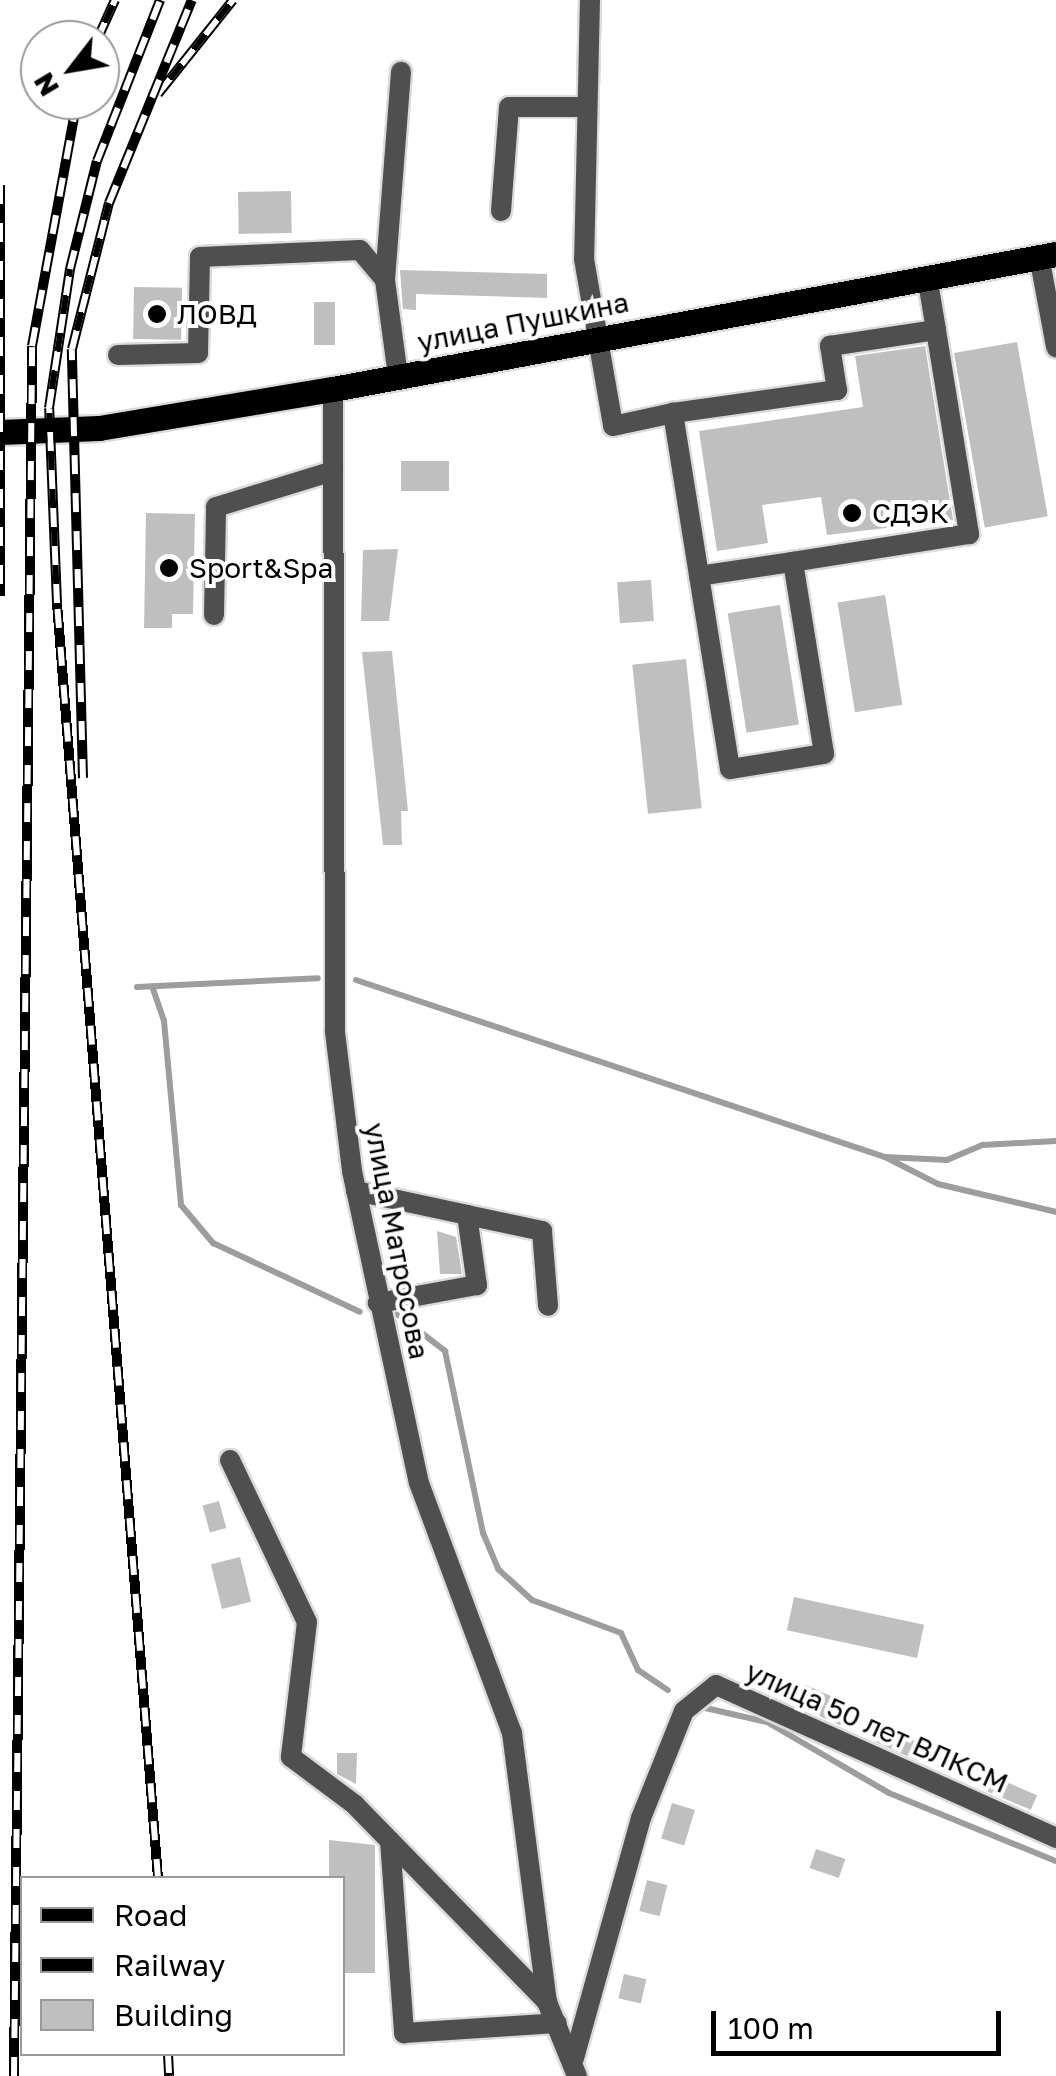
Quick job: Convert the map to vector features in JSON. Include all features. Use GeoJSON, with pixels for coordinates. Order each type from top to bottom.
{"type":"FeatureCollection","features":[{"type":"Feature","properties":{"kind":"main road","name":"улица Пушкина"},"geometry":{"type":"LineString","coordinates":[[0,432],[98,428],[1048,255]]}},
{"type":"Feature","properties":{"kind":"street"},"geometry":{"type":"LineString","coordinates":[[590,0],[584,259],[614,426],[673,413],[837,390],[830,346],[936,330]]}},
{"type":"Feature","properties":{"kind":"street"},"geometry":{"type":"LineString","coordinates":[[398,376],[385,280],[401,72]]}},
{"type":"Feature","properties":{"kind":"street"},"geometry":{"type":"LineString","coordinates":[[501,210],[509,108],[585,107]]}},
{"type":"Feature","properties":{"kind":"street"},"geometry":{"type":"LineString","coordinates":[[118,355],[198,353],[200,257],[360,250],[385,280]]}},
{"type":"Feature","properties":{"kind":"street"},"geometry":{"type":"LineString","coordinates":[[1048,255],[1056,347]]}},
{"type":"Feature","properties":{"kind":"street"},"geometry":{"type":"LineString","coordinates":[[699,576],[969,534],[927,276]]}},
{"type":"Feature","properties":{"kind":"street","name":"улица Матросова"},"geometry":{"type":"LineString","coordinates":[[333,388],[335,1032],[356,1191],[419,1482],[512,1733],[548,2002],[575,2067]]}},
{"type":"Feature","properties":{"kind":"street"},"geometry":{"type":"LineString","coordinates":[[673,413],[730,769],[824,754],[793,562]]}},
{"type":"Feature","properties":{"kind":"street"},"geometry":{"type":"LineString","coordinates":[[214,615],[216,507],[334,471]]}},
{"type":"Feature","properties":{"kind":"street"},"geometry":{"type":"LineString","coordinates":[[356,1191],[542,1231],[548,1306]]}},
{"type":"Feature","properties":{"kind":"street"},"geometry":{"type":"LineString","coordinates":[[378,1303],[477,1284],[467,1215]]}},
{"type":"Feature","properties":{"kind":"street"},"geometry":{"type":"LineString","coordinates":[[230,1460],[307,1622],[291,1757],[390,1841],[548,2002]]}},
{"type":"Feature","properties":{"kind":"street","name":"улица 50 лет ВЛКСМ"},"geometry":{"type":"LineString","coordinates":[[575,2067],[642,1818],[684,1711],[716,1685],[1056,1838]]}},
{"type":"Feature","properties":{"kind":"street"},"geometry":{"type":"LineString","coordinates":[[390,1841],[404,2033],[557,2022]]}},
{"type":"Feature","properties":{"kind":"building"},"geometry":{"type":"Polygon","coordinates":[[[291,191],[292,233],[239,234],[238,192],[291,191]]]}},
{"type":"Feature","properties":{"kind":"building"},"geometry":{"type":"Polygon","coordinates":[[[400,270],[547,274],[547,298],[416,294],[416,310],[403,309],[400,270]]]}},
{"type":"Feature","properties":{"kind":"building","name":"ЛОВД"},"geometry":{"type":"Polygon","coordinates":[[[134,287],[182,288],[181,340],[133,339],[134,287]]]}},
{"type":"Feature","properties":{"kind":"building"},"geometry":{"type":"Polygon","coordinates":[[[314,302],[335,302],[335,345],[314,345],[314,302]]]}},
{"type":"Feature","properties":{"kind":"building"},"geometry":{"type":"Polygon","coordinates":[[[1017,342],[1048,516],[985,527],[954,353],[1017,342]]]}},
{"type":"Feature","properties":{"kind":"building"},"geometry":{"type":"Polygon","coordinates":[[[925,346],[953,520],[827,535],[821,497],[762,505],[768,543],[717,551],[699,431],[863,407],[855,356],[925,346]]]}},
{"type":"Feature","properties":{"kind":"building"},"geometry":{"type":"Polygon","coordinates":[[[401,461],[449,461],[449,491],[401,491],[401,461]]]}},
{"type":"Feature","properties":{"kind":"building"},"geometry":{"type":"Polygon","coordinates":[[[146,513],[195,514],[193,614],[172,614],[172,628],[144,628],[146,513]]]}},
{"type":"Feature","properties":{"kind":"building"},"geometry":{"type":"Polygon","coordinates":[[[398,549],[389,621],[361,621],[363,550],[398,549]]]}},
{"type":"Feature","properties":{"kind":"building"},"geometry":{"type":"Polygon","coordinates":[[[651,580],[654,621],[620,623],[617,582],[651,580]]]}},
{"type":"Feature","properties":{"kind":"building"},"geometry":{"type":"Polygon","coordinates":[[[885,595],[902,705],[855,712],[838,603],[885,595]]]}},
{"type":"Feature","properties":{"kind":"building"},"geometry":{"type":"Polygon","coordinates":[[[780,605],[799,725],[747,733],[728,613],[780,605]]]}},
{"type":"Feature","properties":{"kind":"building"},"geometry":{"type":"Polygon","coordinates":[[[392,651],[408,811],[401,811],[402,845],[383,845],[362,652],[392,651]]]}},
{"type":"Feature","properties":{"kind":"building"},"geometry":{"type":"Polygon","coordinates":[[[686,659],[702,808],[648,814],[632,665],[686,659]]]}},
{"type":"Feature","properties":{"kind":"building"},"geometry":{"type":"Polygon","coordinates":[[[437,1231],[456,1237],[462,1274],[440,1274],[437,1231]]]}},
{"type":"Feature","properties":{"kind":"building"},"geometry":{"type":"Polygon","coordinates":[[[219,1501],[226,1528],[210,1532],[203,1505],[219,1501]]]}},
{"type":"Feature","properties":{"kind":"building"},"geometry":{"type":"Polygon","coordinates":[[[240,1557],[251,1602],[222,1609],[211,1564],[240,1557]]]}},
{"type":"Feature","properties":{"kind":"building"},"geometry":{"type":"Polygon","coordinates":[[[794,1597],[924,1625],[917,1658],[787,1630],[794,1597]]]}},
{"type":"Feature","properties":{"kind":"building"},"geometry":{"type":"Polygon","coordinates":[[[806,1685],[850,1705],[840,1726],[797,1706],[806,1685]]]}},
{"type":"Feature","properties":{"kind":"building"},"geometry":{"type":"Polygon","coordinates":[[[881,1726],[925,1746],[918,1761],[874,1742],[881,1726]]]}},
{"type":"Feature","properties":{"kind":"building"},"geometry":{"type":"Polygon","coordinates":[[[337,1753],[357,1753],[356,1784],[337,1774],[337,1753]]]}},
{"type":"Feature","properties":{"kind":"building"},"geometry":{"type":"Polygon","coordinates":[[[992,1776],[1037,1795],[1031,1810],[986,1791],[992,1776]]]}},
{"type":"Feature","properties":{"kind":"building"},"geometry":{"type":"Polygon","coordinates":[[[672,1803],[695,1810],[684,1845],[661,1838],[672,1803]]]}},
{"type":"Feature","properties":{"kind":"building"},"geometry":{"type":"Polygon","coordinates":[[[329,1840],[375,1845],[375,1973],[345,1973],[345,1876],[329,1876],[329,1840]]]}},
{"type":"Feature","properties":{"kind":"building"},"geometry":{"type":"Polygon","coordinates":[[[816,1849],[845,1859],[839,1878],[809,1868],[816,1849]]]}},
{"type":"Feature","properties":{"kind":"building"},"geometry":{"type":"Polygon","coordinates":[[[647,1880],[667,1885],[660,1916],[639,1911],[647,1880]]]}},
{"type":"Feature","properties":{"kind":"building"},"geometry":{"type":"Polygon","coordinates":[[[624,1974],[646,1979],[641,2004],[618,1998],[624,1974]]]}},
{"type":"Feature","properties":{"kind":"waterway"},"geometry":{"type":"LineString","coordinates":[[137,987],[318,978]]}},
{"type":"Feature","properties":{"kind":"waterway"},"geometry":{"type":"LineString","coordinates":[[356,980],[885,1157],[947,1160],[983,1145],[1056,1141]]}},
{"type":"Feature","properties":{"kind":"waterway"},"geometry":{"type":"LineString","coordinates":[[152,986],[164,1021],[181,1205],[213,1243],[360,1312]]}},
{"type":"Feature","properties":{"kind":"waterway"},"geometry":{"type":"LineString","coordinates":[[887,1158],[938,1184],[1056,1212]]}},
{"type":"Feature","properties":{"kind":"waterway"},"geometry":{"type":"LineString","coordinates":[[397,1314],[445,1351],[483,1533],[498,1569],[532,1600],[621,1633],[638,1670],[668,1690]]}},
{"type":"Feature","properties":{"kind":"waterway"},"geometry":{"type":"LineString","coordinates":[[701,1707],[767,1722],[889,1793],[1056,1861]]}},
{"type":"Feature","properties":{"kind":"railway"},"geometry":{"type":"LineString","coordinates":[[106,20],[115,0]]}},
{"type":"Feature","properties":{"kind":"railway"},"geometry":{"type":"LineString","coordinates":[[158,1876],[57,603],[49,408],[70,269],[97,161],[160,0]]}},
{"type":"Feature","properties":{"kind":"railway"},"geometry":{"type":"LineString","coordinates":[[83,778],[72,349],[109,203],[192,0]]}},
{"type":"Feature","properties":{"kind":"railway"},"geometry":{"type":"LineString","coordinates":[[158,94],[233,0]]}},
{"type":"Feature","properties":{"kind":"railway"},"geometry":{"type":"LineString","coordinates":[[14,2076],[32,346],[73,120]]}},
{"type":"Feature","properties":{"kind":"railway"},"geometry":{"type":"LineString","coordinates":[[0,185],[0,596]]}},
{"type":"Feature","properties":{"kind":"railway"},"geometry":{"type":"LineString","coordinates":[[168,2056],[169,2076]]}},
{"type":"Feature","properties":{"kind":"place","name":"ЛОВД"},"geometry":{"type":"Point","coordinates":[157,314]}},
{"type":"Feature","properties":{"kind":"place","name":"СДЭК"},"geometry":{"type":"Point","coordinates":[852,513]}},
{"type":"Feature","properties":{"kind":"place","name":"Sport&Spa"},"geometry":{"type":"Point","coordinates":[169,568]}}]}
